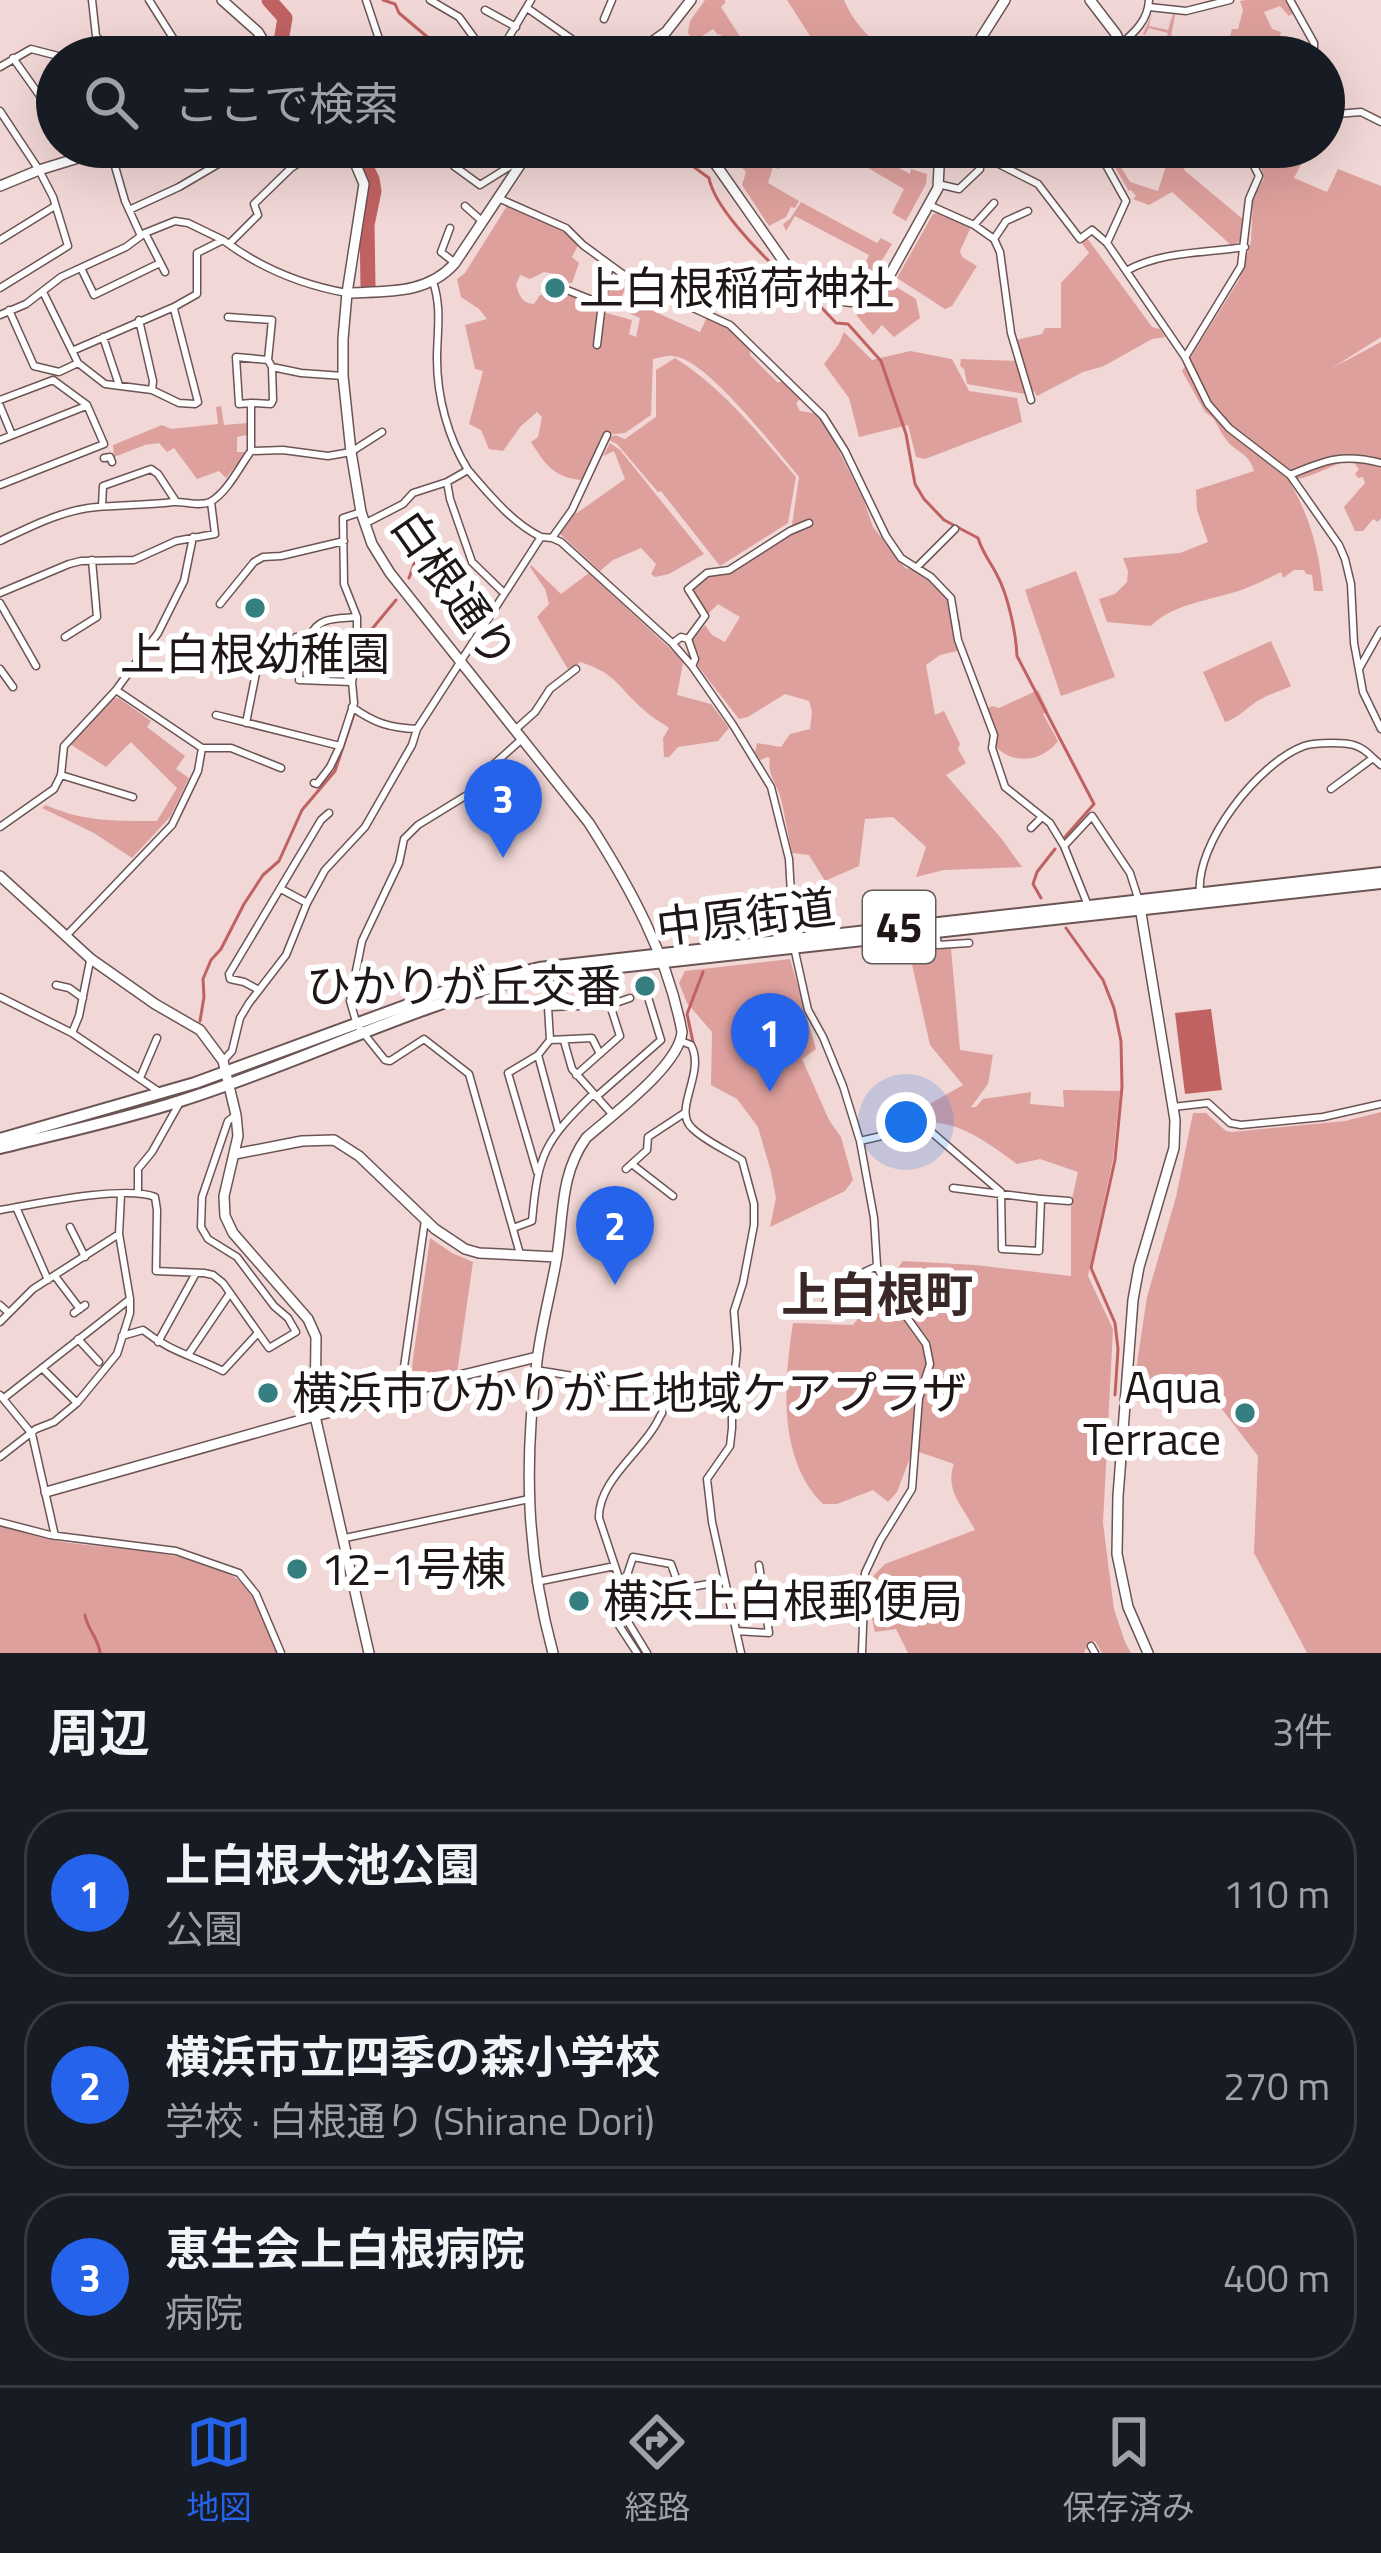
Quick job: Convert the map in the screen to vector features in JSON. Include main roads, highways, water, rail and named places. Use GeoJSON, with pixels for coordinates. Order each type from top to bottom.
{"type":"FeatureCollection","features":[{"type":"Feature","properties":{"kind":"main road","name":"中原街道"},"geometry":{"type":"LineString","coordinates":[[0,1139],[529,977],[1381,873]]}},
{"type":"Feature","properties":{"kind":"main road","name":"中原街道"},"geometry":{"type":"LineString","coordinates":[[795,942],[936,933],[1140,906],[1381,883]]}},
{"type":"Feature","properties":{"kind":"main road","name":"中原街道"},"geometry":{"type":"LineString","coordinates":[[360,1029],[452,989],[518,973],[661,959]]}},
{"type":"Feature","properties":{"kind":"main road","name":"中原街道"},"geometry":{"type":"LineString","coordinates":[[0,1148],[181,1101],[226,1071]]}},
{"type":"Feature","properties":{"kind":"waterway"},"geometry":{"type":"LineString","coordinates":[[269,0],[285,18],[282,36]]}},
{"type":"Feature","properties":{"kind":"waterway"},"geometry":{"type":"LineString","coordinates":[[383,0],[395,4],[426,36]]}},
{"type":"Feature","properties":{"kind":"waterway"},"geometry":{"type":"LineString","coordinates":[[366,168],[374,191],[367,225],[368,286]]}},
{"type":"Feature","properties":{"kind":"waterway"},"geometry":{"type":"LineString","coordinates":[[695,168],[709,178],[727,214],[758,250],[816,309],[822,308],[836,323],[848,324],[881,361],[906,434],[915,484],[944,520],[978,538],[1005,593],[1017,656],[1094,804],[1065,837]]}},
{"type":"Feature","properties":{"kind":"waterway"},"geometry":{"type":"LineString","coordinates":[[409,578],[424,536]]}},
{"type":"Feature","properties":{"kind":"waterway"},"geometry":{"type":"LineString","coordinates":[[357,647],[396,600]]}},
{"type":"Feature","properties":{"kind":"waterway"},"geometry":{"type":"LineString","coordinates":[[350,676],[354,656]]}},
{"type":"Feature","properties":{"kind":"waterway"},"geometry":{"type":"LineString","coordinates":[[200,1021],[203,979],[211,960],[263,875],[279,861],[302,810],[335,771],[353,709]]}},
{"type":"Feature","properties":{"kind":"waterway"},"geometry":{"type":"LineString","coordinates":[[1041,898],[1033,884],[1055,849]]}},
{"type":"Feature","properties":{"kind":"waterway"},"geometry":{"type":"LineString","coordinates":[[1066,928],[1103,980],[1121,1041],[1115,1160],[1091,1268],[1115,1323],[1115,1395]]}},
{"type":"Feature","properties":{"kind":"waterway"},"geometry":{"type":"LineString","coordinates":[[693,1042],[687,1014],[703,972]]}},
{"type":"Feature","properties":{"kind":"waterway"},"geometry":{"type":"LineString","coordinates":[[85,1615],[100,1653]]}},
{"type":"Feature","properties":{"kind":"place","name":"上白根稲荷神社"},"geometry":{"type":"Point","coordinates":[555,288]}},
{"type":"Feature","properties":{"kind":"place","name":"上白根幼稚園"},"geometry":{"type":"Point","coordinates":[255,608]}},
{"type":"Feature","properties":{"kind":"place","name":"恵生会上白根病院"},"geometry":{"type":"Point","coordinates":[503,858]}},
{"type":"Feature","properties":{"kind":"place","name":"ひかりが丘交番"},"geometry":{"type":"Point","coordinates":[645,986]}},
{"type":"Feature","properties":{"kind":"place","name":"上白根大池公園"},"geometry":{"type":"Point","coordinates":[770,1092]}},
{"type":"Feature","properties":{"kind":"place","name":"横浜市立四季の森小学校"},"geometry":{"type":"Point","coordinates":[615,1285]}},
{"type":"Feature","properties":{"kind":"place","name":"横浜市ひかりが丘地域ケアプラザ"},"geometry":{"type":"Point","coordinates":[268,1393]}},
{"type":"Feature","properties":{"kind":"place","name":"Aqua Terrace"},"geometry":{"type":"Point","coordinates":[1245,1413]}},
{"type":"Feature","properties":{"kind":"place","name":"12-1号棟"},"geometry":{"type":"Point","coordinates":[297,1569]}},
{"type":"Feature","properties":{"kind":"place","name":"横浜上白根郵便局"},"geometry":{"type":"Point","coordinates":[579,1601]}},
{"type":"Feature","properties":{"kind":"district","name":"上白根町"},"geometry":{"type":"Point","coordinates":[877,1295]}}]}
